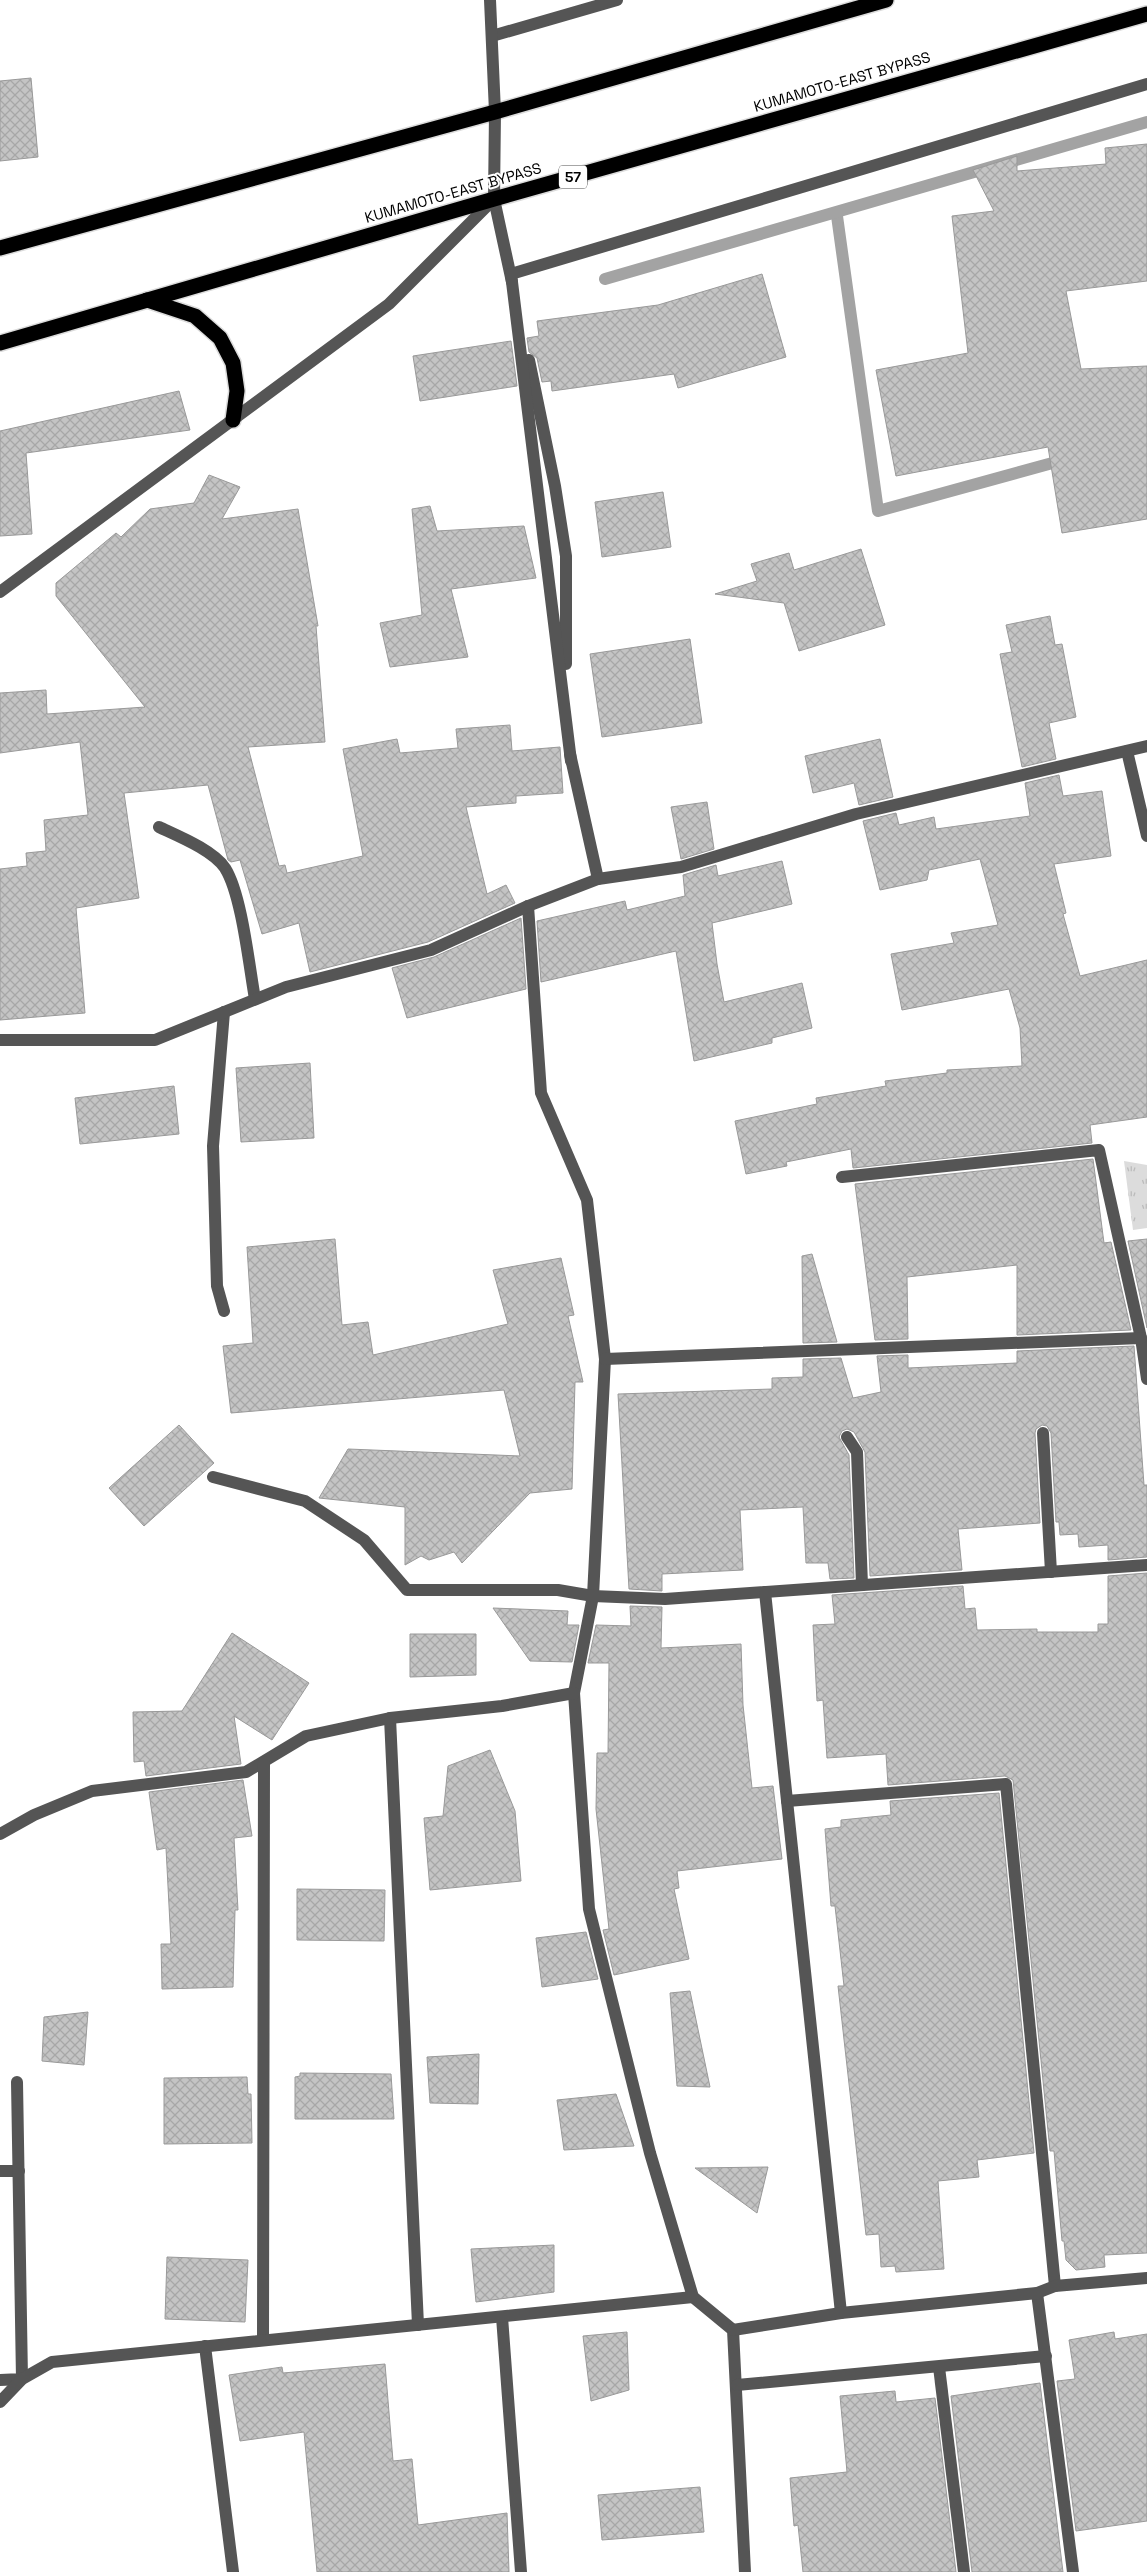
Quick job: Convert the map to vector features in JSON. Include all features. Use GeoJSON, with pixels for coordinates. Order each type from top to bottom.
{"type":"FeatureCollection","features":[{"type":"Feature","properties":{"kind":"highway"},"geometry":{"type":"LineString","coordinates":[[0,248],[495,112],[886,0]]}},
{"type":"Feature","properties":{"kind":"highway","name":"KUMAMOTO-EAST BYPASS"},"geometry":{"type":"LineString","coordinates":[[0,343],[494,199],[1147,14]]}},
{"type":"Feature","properties":{"kind":"highway"},"geometry":{"type":"LineString","coordinates":[[147,300],[195,316],[220,338],[233,363],[237,391],[233,420]]}},
{"type":"Feature","properties":{"kind":"street"},"geometry":{"type":"LineString","coordinates":[[490,0],[495,112],[494,199],[555,486],[566,556],[565,703],[571,761]]}},
{"type":"Feature","properties":{"kind":"street"},"geometry":{"type":"LineString","coordinates":[[492,36],[617,0]]}},
{"type":"Feature","properties":{"kind":"street"},"geometry":{"type":"LineString","coordinates":[[511,274],[1147,84]]}},
{"type":"Feature","properties":{"kind":"street"},"geometry":{"type":"LineString","coordinates":[[0,592],[389,304],[494,199]]}},
{"type":"Feature","properties":{"kind":"street"},"geometry":{"type":"LineString","coordinates":[[511,274],[571,761],[598,879]]}},
{"type":"Feature","properties":{"kind":"street"},"geometry":{"type":"LineString","coordinates":[[0,1040],[155,1040],[286,987],[431,950],[528,906],[598,879],[681,867],[856,814],[1147,746]]}},
{"type":"Feature","properties":{"kind":"street"},"geometry":{"type":"LineString","coordinates":[[1127,751],[1147,836]]}},
{"type":"Feature","properties":{"kind":"street"},"geometry":{"type":"LineString","coordinates":[[159,827],[202,848],[224,867],[236,896],[255,1000]]}},
{"type":"Feature","properties":{"kind":"street"},"geometry":{"type":"LineString","coordinates":[[528,906],[541,1093],[588,1200],[604,1359],[593,1596],[574,1693],[589,1909],[650,2153],[693,2297],[733,2330],[745,2572]]}},
{"type":"Feature","properties":{"kind":"street"},"geometry":{"type":"LineString","coordinates":[[224,1012],[213,1146],[217,1286],[224,1311]]}},
{"type":"Feature","properties":{"kind":"street"},"geometry":{"type":"LineString","coordinates":[[842,1177],[1099,1150],[1141,1338],[1147,1379]]}},
{"type":"Feature","properties":{"kind":"street"},"geometry":{"type":"LineString","coordinates":[[604,1359],[1141,1338]]}},
{"type":"Feature","properties":{"kind":"street"},"geometry":{"type":"LineString","coordinates":[[1044,1433],[1051,1572]]}},
{"type":"Feature","properties":{"kind":"street"},"geometry":{"type":"LineString","coordinates":[[847,1437],[857,1452],[862,1585]]}},
{"type":"Feature","properties":{"kind":"street"},"geometry":{"type":"LineString","coordinates":[[213,1477],[304,1502],[364,1540],[407,1590],[558,1590],[593,1596],[665,1599],[1147,1565]]}},
{"type":"Feature","properties":{"kind":"street"},"geometry":{"type":"LineString","coordinates":[[765,1592],[841,2313]]}},
{"type":"Feature","properties":{"kind":"street"},"geometry":{"type":"LineString","coordinates":[[0,1834],[34,1815],[92,1790],[246,1772],[306,1736],[390,1718],[502,1706],[574,1693]]}},
{"type":"Feature","properties":{"kind":"street"},"geometry":{"type":"LineString","coordinates":[[390,1718],[418,2325]]}},
{"type":"Feature","properties":{"kind":"street"},"geometry":{"type":"LineString","coordinates":[[263,2340],[264,1762]]}},
{"type":"Feature","properties":{"kind":"street"},"geometry":{"type":"LineString","coordinates":[[787,1801],[1006,1784],[1055,2286]]}},
{"type":"Feature","properties":{"kind":"street"},"geometry":{"type":"LineString","coordinates":[[17,2082],[22,2379]]}},
{"type":"Feature","properties":{"kind":"street"},"geometry":{"type":"LineString","coordinates":[[0,2171],[19,2170]]}},
{"type":"Feature","properties":{"kind":"street"},"geometry":{"type":"LineString","coordinates":[[733,2330],[841,2313],[1037,2293],[1055,2286],[1147,2278]]}},
{"type":"Feature","properties":{"kind":"street"},"geometry":{"type":"LineString","coordinates":[[1037,2293],[1073,2572]]}},
{"type":"Feature","properties":{"kind":"street"},"geometry":{"type":"LineString","coordinates":[[0,2402],[22,2379],[52,2362],[693,2297]]}},
{"type":"Feature","properties":{"kind":"street"},"geometry":{"type":"LineString","coordinates":[[502,2317],[522,2572]]}},
{"type":"Feature","properties":{"kind":"street"},"geometry":{"type":"LineString","coordinates":[[206,2346],[233,2572]]}},
{"type":"Feature","properties":{"kind":"street"},"geometry":{"type":"LineString","coordinates":[[737,2386],[1046,2356]]}},
{"type":"Feature","properties":{"kind":"street"},"geometry":{"type":"LineString","coordinates":[[939,2367],[964,2572]]}},
{"type":"Feature","properties":{"kind":"street"},"geometry":{"type":"LineString","coordinates":[[0,2380],[22,2379]]}},
{"type":"Feature","properties":{"kind":"green space"},"geometry":{"type":"Polygon","coordinates":[[[1124,1161],[1147,1165],[1147,1228],[1133,1230],[1124,1161]]]}},
{"type":"Feature","properties":{"kind":"building"},"geometry":{"type":"Polygon","coordinates":[[[31,78],[38,157],[0,161],[0,81],[31,78]]]}},
{"type":"Feature","properties":{"kind":"building"},"geometry":{"type":"Polygon","coordinates":[[[1147,144],[1147,281],[1066,291],[1081,369],[1147,366],[1147,519],[1062,533],[1048,447],[896,476],[876,370],[968,353],[952,216],[994,211],[973,170],[1017,156],[1017,171],[1106,164],[1105,148],[1147,144]]]}},
{"type":"Feature","properties":{"kind":"building"},"geometry":{"type":"Polygon","coordinates":[[[762,274],[786,357],[678,388],[674,374],[552,391],[551,381],[542,382],[537,358],[529,352],[527,338],[539,336],[537,321],[658,305],[762,274]]]}},
{"type":"Feature","properties":{"kind":"building"},"geometry":{"type":"Polygon","coordinates":[[[511,341],[517,386],[420,401],[413,356],[511,341]]]}},
{"type":"Feature","properties":{"kind":"building"},"geometry":{"type":"Polygon","coordinates":[[[179,391],[190,430],[26,453],[32,534],[0,536],[0,431],[179,391]]]}},
{"type":"Feature","properties":{"kind":"building"},"geometry":{"type":"Polygon","coordinates":[[[209,475],[240,487],[222,519],[298,509],[318,626],[316,626],[325,742],[248,747],[279,866],[285,865],[287,873],[363,856],[343,749],[397,739],[400,753],[458,748],[456,729],[510,725],[512,751],[560,747],[563,793],[516,796],[516,803],[466,807],[487,894],[506,885],[515,903],[428,942],[310,972],[299,923],[262,934],[240,860],[231,862],[228,860],[208,785],[124,793],[139,898],[76,908],[85,1013],[0,1020],[0,869],[27,866],[26,853],[46,851],[44,820],[88,815],[80,742],[0,753],[0,693],[46,690],[47,714],[145,707],[56,596],[56,583],[116,533],[121,537],[150,509],[194,503],[209,475]]]}},
{"type":"Feature","properties":{"kind":"building"},"geometry":{"type":"Polygon","coordinates":[[[663,492],[671,547],[602,557],[595,502],[663,492]]]}},
{"type":"Feature","properties":{"kind":"building"},"geometry":{"type":"Polygon","coordinates":[[[430,506],[437,531],[524,526],[536,578],[451,589],[468,657],[390,667],[380,623],[422,615],[412,509],[430,506]]]}},
{"type":"Feature","properties":{"kind":"building"},"geometry":{"type":"Polygon","coordinates":[[[861,549],[885,625],[799,651],[784,603],[715,594],[757,581],[751,564],[789,553],[794,570],[861,549]]]}},
{"type":"Feature","properties":{"kind":"building"},"geometry":{"type":"Polygon","coordinates":[[[1050,616],[1055,645],[1062,644],[1076,717],[1049,723],[1056,759],[1022,767],[1000,654],[1012,652],[1006,625],[1050,616]]]}},
{"type":"Feature","properties":{"kind":"building"},"geometry":{"type":"Polygon","coordinates":[[[690,639],[702,723],[602,737],[590,654],[690,639]]]}},
{"type":"Feature","properties":{"kind":"building"},"geometry":{"type":"Polygon","coordinates":[[[880,739],[893,797],[859,805],[854,783],[813,793],[805,756],[880,739]]]}},
{"type":"Feature","properties":{"kind":"building"},"geometry":{"type":"Polygon","coordinates":[[[1059,775],[1063,796],[1102,791],[1111,856],[1054,864],[1066,913],[1063,914],[1080,976],[1147,960],[1147,1117],[1090,1125],[1092,1143],[853,1168],[851,1149],[786,1162],[787,1166],[746,1174],[735,1121],[817,1104],[816,1098],[886,1086],[885,1081],[947,1073],[947,1070],[1022,1066],[1020,1028],[1009,989],[902,1010],[891,954],[954,943],[951,933],[998,925],[980,859],[929,870],[927,880],[880,890],[863,821],[896,813],[899,825],[934,817],[936,829],[1030,816],[1025,783],[1059,775]]]}},
{"type":"Feature","properties":{"kind":"building"},"geometry":{"type":"Polygon","coordinates":[[[707,802],[714,849],[681,859],[671,807],[707,802]]]}},
{"type":"Feature","properties":{"kind":"building"},"geometry":{"type":"Polygon","coordinates":[[[782,861],[792,904],[712,923],[717,964],[724,1002],[802,983],[812,1028],[772,1038],[772,1043],[694,1061],[676,951],[541,982],[537,921],[625,901],[627,910],[685,896],[683,875],[716,865],[718,876],[782,861]]]}},
{"type":"Feature","properties":{"kind":"building"},"geometry":{"type":"Polygon","coordinates":[[[521,918],[526,989],[407,1018],[392,968],[434,957],[521,918]]]}},
{"type":"Feature","properties":{"kind":"building"},"geometry":{"type":"Polygon","coordinates":[[[310,1063],[314,1138],[241,1142],[236,1068],[310,1063]]]}},
{"type":"Feature","properties":{"kind":"building"},"geometry":{"type":"Polygon","coordinates":[[[174,1086],[179,1134],[80,1144],[75,1098],[174,1086]]]}},
{"type":"Feature","properties":{"kind":"building"},"geometry":{"type":"Polygon","coordinates":[[[1093,1159],[1104,1243],[1111,1242],[1131,1330],[1017,1335],[1017,1265],[907,1277],[908,1339],[875,1340],[855,1184],[1093,1159]]]}},
{"type":"Feature","properties":{"kind":"building"},"geometry":{"type":"Polygon","coordinates":[[[335,1239],[342,1325],[368,1322],[373,1355],[508,1324],[493,1270],[561,1258],[574,1315],[568,1316],[583,1382],[575,1382],[572,1489],[530,1493],[462,1563],[454,1552],[429,1560],[421,1556],[405,1565],[405,1507],[319,1498],[348,1449],[520,1456],[504,1390],[231,1413],[223,1346],[253,1343],[247,1247],[335,1239]]]}},
{"type":"Feature","properties":{"kind":"building"},"geometry":{"type":"Polygon","coordinates":[[[1147,1239],[1147,1328],[1128,1241],[1147,1239]]]}},
{"type":"Feature","properties":{"kind":"building"},"geometry":{"type":"Polygon","coordinates":[[[812,1254],[837,1342],[803,1343],[802,1256],[812,1254]]]}},
{"type":"Feature","properties":{"kind":"building"},"geometry":{"type":"Polygon","coordinates":[[[1134,1346],[1144,1485],[1147,1485],[1147,1557],[1108,1560],[1108,1545],[1079,1547],[1078,1534],[1060,1535],[1059,1522],[1056,1522],[1051,1433],[1047,1426],[1042,1425],[1036,1429],[1035,1433],[1040,1523],[958,1529],[962,1570],[870,1576],[865,1452],[854,1432],[847,1429],[842,1431],[839,1437],[849,1455],[854,1578],[830,1579],[828,1563],[806,1563],[803,1507],[740,1510],[743,1570],[662,1574],[662,1591],[629,1589],[618,1394],[772,1389],[772,1378],[803,1377],[803,1359],[841,1358],[853,1398],[881,1392],[877,1356],[908,1355],[908,1368],[1017,1363],[1017,1351],[1134,1346]]]}},
{"type":"Feature","properties":{"kind":"building"},"geometry":{"type":"Polygon","coordinates":[[[179,1425],[214,1463],[144,1526],[109,1488],[179,1425]]]}},
{"type":"Feature","properties":{"kind":"building"},"geometry":{"type":"Polygon","coordinates":[[[1147,1573],[1147,2253],[1104,2255],[1105,2267],[1076,2270],[1066,2260],[1064,2241],[1062,2241],[1054,2151],[1050,2151],[1013,1780],[1005,1776],[888,1785],[886,1754],[827,1758],[823,1700],[817,1701],[813,1625],[835,1624],[832,1595],[963,1586],[965,1609],[975,1608],[977,1630],[1037,1629],[1037,1632],[1098,1632],[1098,1624],[1108,1624],[1108,1576],[1147,1573]]]}},
{"type":"Feature","properties":{"kind":"building"},"geometry":{"type":"Polygon","coordinates":[[[630,1606],[662,1607],[661,1648],[741,1644],[743,1705],[752,1788],[773,1786],[782,1859],[677,1871],[679,1888],[674,1889],[689,1959],[614,1975],[603,1930],[609,1929],[596,1809],[597,1753],[608,1753],[609,1663],[588,1663],[596,1625],[631,1626],[630,1606]]]}},
{"type":"Feature","properties":{"kind":"building"},"geometry":{"type":"Polygon","coordinates":[[[493,1608],[568,1611],[567,1625],[579,1625],[572,1662],[530,1661],[493,1608]]]}},
{"type":"Feature","properties":{"kind":"building"},"geometry":{"type":"Polygon","coordinates":[[[232,1633],[309,1683],[272,1740],[234,1716],[241,1764],[146,1776],[144,1761],[134,1762],[133,1712],[182,1711],[232,1633]]]}},
{"type":"Feature","properties":{"kind":"building"},"geometry":{"type":"Polygon","coordinates":[[[410,1634],[476,1634],[476,1675],[410,1677],[410,1634]]]}},
{"type":"Feature","properties":{"kind":"building"},"geometry":{"type":"Polygon","coordinates":[[[490,1750],[515,1811],[521,1881],[430,1890],[424,1818],[443,1816],[448,1766],[490,1750]]]}},
{"type":"Feature","properties":{"kind":"building"},"geometry":{"type":"Polygon","coordinates":[[[243,1780],[252,1836],[234,1838],[238,1910],[235,1910],[233,1987],[162,1989],[161,1944],[171,1944],[166,1848],[157,1850],[149,1792],[243,1780]]]}},
{"type":"Feature","properties":{"kind":"building"},"geometry":{"type":"Polygon","coordinates":[[[999,1793],[1034,2153],[977,2160],[979,2177],[938,2181],[944,2269],[896,2272],[895,2266],[881,2267],[879,2234],[866,2235],[838,1986],[844,1986],[835,1906],[831,1906],[825,1829],[841,1827],[841,1820],[891,1815],[890,1801],[999,1793]]]}},
{"type":"Feature","properties":{"kind":"building"},"geometry":{"type":"Polygon","coordinates":[[[297,1889],[385,1890],[384,1941],[297,1940],[297,1889]]]}},
{"type":"Feature","properties":{"kind":"building"},"geometry":{"type":"Polygon","coordinates":[[[586,1932],[598,1979],[542,1987],[536,1938],[586,1932]]]}},
{"type":"Feature","properties":{"kind":"building"},"geometry":{"type":"Polygon","coordinates":[[[690,1991],[710,2087],[677,2086],[670,1993],[690,1991]]]}},
{"type":"Feature","properties":{"kind":"building"},"geometry":{"type":"Polygon","coordinates":[[[88,2012],[84,2065],[42,2061],[44,2017],[88,2012]]]}},
{"type":"Feature","properties":{"kind":"building"},"geometry":{"type":"Polygon","coordinates":[[[479,2054],[478,2104],[430,2103],[427,2057],[479,2054]]]}},
{"type":"Feature","properties":{"kind":"building"},"geometry":{"type":"Polygon","coordinates":[[[300,2073],[391,2074],[394,2119],[295,2119],[295,2077],[300,2076],[300,2073]]]}},
{"type":"Feature","properties":{"kind":"building"},"geometry":{"type":"Polygon","coordinates":[[[247,2077],[248,2094],[251,2094],[252,2143],[164,2144],[164,2078],[247,2077]]]}},
{"type":"Feature","properties":{"kind":"building"},"geometry":{"type":"Polygon","coordinates":[[[616,2094],[634,2146],[564,2150],[557,2100],[616,2094]]]}},
{"type":"Feature","properties":{"kind":"building"},"geometry":{"type":"Polygon","coordinates":[[[768,2167],[757,2213],[695,2168],[768,2167]]]}},
{"type":"Feature","properties":{"kind":"building"},"geometry":{"type":"Polygon","coordinates":[[[554,2245],[554,2292],[476,2302],[471,2249],[554,2245]]]}},
{"type":"Feature","properties":{"kind":"building"},"geometry":{"type":"Polygon","coordinates":[[[167,2257],[248,2260],[245,2322],[165,2319],[167,2257]]]}},
{"type":"Feature","properties":{"kind":"building"},"geometry":{"type":"Polygon","coordinates":[[[627,2332],[629,2390],[591,2401],[583,2336],[627,2332]]]}},
{"type":"Feature","properties":{"kind":"building"},"geometry":{"type":"Polygon","coordinates":[[[1114,2332],[1115,2339],[1147,2334],[1147,2521],[1076,2531],[1057,2381],[1075,2379],[1069,2340],[1114,2332]]]}},
{"type":"Feature","properties":{"kind":"building"},"geometry":{"type":"Polygon","coordinates":[[[385,2364],[393,2461],[412,2459],[418,2525],[507,2513],[509,2572],[317,2572],[304,2432],[240,2441],[229,2375],[282,2367],[283,2373],[385,2364]]]}},
{"type":"Feature","properties":{"kind":"building"},"geometry":{"type":"Polygon","coordinates":[[[1040,2383],[1063,2572],[972,2572],[951,2396],[1040,2383]]]}},
{"type":"Feature","properties":{"kind":"building"},"geometry":{"type":"Polygon","coordinates":[[[895,2391],[896,2402],[935,2398],[956,2572],[803,2572],[798,2525],[794,2526],[790,2478],[847,2472],[840,2396],[895,2391]]]}},
{"type":"Feature","properties":{"kind":"building"},"geometry":{"type":"Polygon","coordinates":[[[700,2487],[704,2532],[602,2540],[598,2495],[700,2487]]]}},
{"type":"Feature","properties":{"kind":"waterway"},"geometry":{"type":"LineString","coordinates":[[605,279],[1147,122]]}},
{"type":"Feature","properties":{"kind":"waterway"},"geometry":{"type":"LineString","coordinates":[[837,216],[878,511],[1067,459]]}}]}
